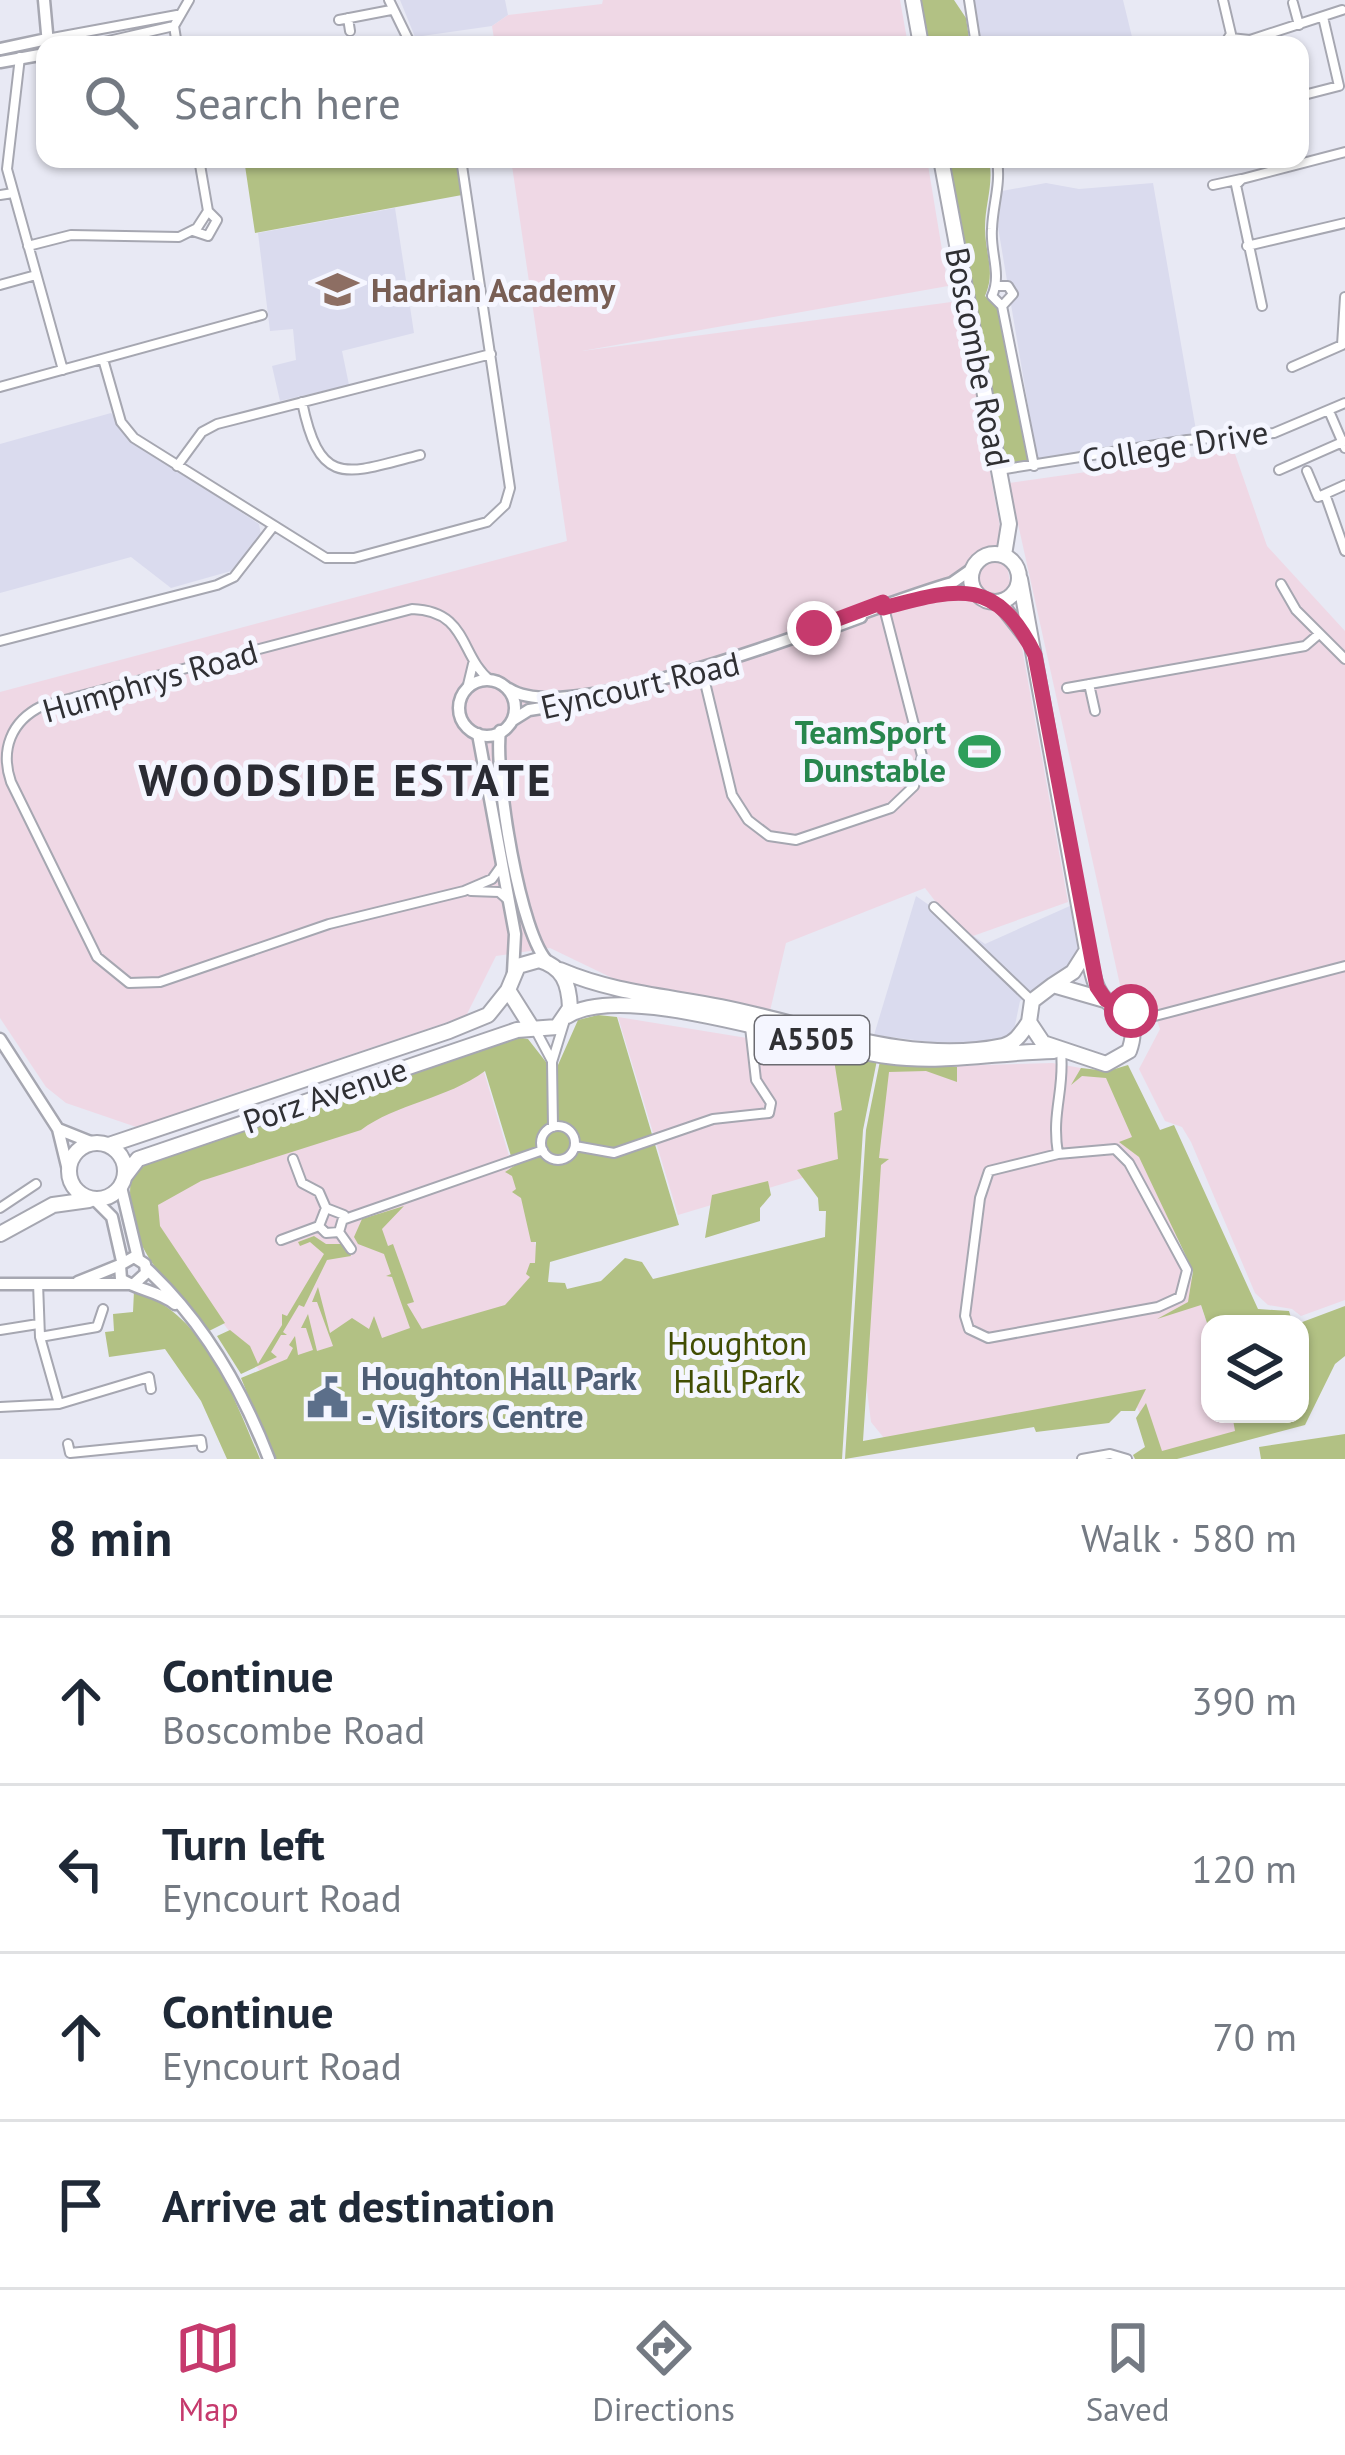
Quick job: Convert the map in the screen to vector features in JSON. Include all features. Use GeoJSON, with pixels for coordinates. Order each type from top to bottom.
{"type":"FeatureCollection","features":[{"type":"Feature","properties":{"kind":"main road"},"geometry":{"type":"LineString","coordinates":[[913,0],[919,36]]}},
{"type":"Feature","properties":{"kind":"main road","name":"Boscombe Road"},"geometry":{"type":"LineString","coordinates":[[943,168],[1009,524],[1004,555]]}},
{"type":"Feature","properties":{"kind":"main road"},"geometry":{"type":"LineString","coordinates":[[1035,655],[999,602],[975,592],[972,569],[982,557],[1004,555],[1016,564],[1035,655],[1087,950],[1112,1004]]}},
{"type":"Feature","properties":{"kind":"main road"},"geometry":{"type":"LineString","coordinates":[[999,602],[1013,594],[1020,579]]}},
{"type":"Feature","properties":{"kind":"main road"},"geometry":{"type":"LineString","coordinates":[[1029,1022],[1032,1001],[1073,972],[1087,950]]}},
{"type":"Feature","properties":{"kind":"main road"},"geometry":{"type":"LineString","coordinates":[[534,1029],[508,990],[513,973],[531,960],[555,967],[569,995],[566,1019]]}},
{"type":"Feature","properties":{"kind":"main road","name":"A5505"},"geometry":{"type":"LineString","coordinates":[[555,967],[632,996],[720,1007],[912,1048],[1002,1046],[1016,1040],[1029,1022],[1043,1043],[1080,1059]]}},
{"type":"Feature","properties":{"kind":"main road"},"geometry":{"type":"LineString","coordinates":[[1053,986],[1112,1004],[1130,1017],[1134,1037],[1118,1061],[1080,1059]]}},
{"type":"Feature","properties":{"kind":"main road","name":"Porz Avenue"},"geometry":{"type":"LineString","coordinates":[[101,1144],[448,1031],[488,1015],[508,990]]}},
{"type":"Feature","properties":{"kind":"main road","name":"A5505"},"geometry":{"type":"LineString","coordinates":[[534,1029],[587,1008],[649,1009],[926,1060],[1060,1052]]}},
{"type":"Feature","properties":{"kind":"main road","name":"Porz Avenue"},"geometry":{"type":"LineString","coordinates":[[123,1181],[138,1160],[534,1029]]}},
{"type":"Feature","properties":{"kind":"main road"},"geometry":{"type":"LineString","coordinates":[[0,1224],[58,1195],[79,1149],[101,1144],[124,1161],[123,1181],[94,1199],[53,1205],[0,1234]]}},
{"type":"Feature","properties":{"kind":"main road"},"geometry":{"type":"LineString","coordinates":[[68,1172],[79,1193],[94,1199]]}},
{"type":"Feature","properties":{"kind":"street"},"geometry":{"type":"LineString","coordinates":[[44,0],[47,36]]}},
{"type":"Feature","properties":{"kind":"street"},"geometry":{"type":"LineString","coordinates":[[176,36],[177,15],[189,0]]}},
{"type":"Feature","properties":{"kind":"street"},"geometry":{"type":"LineString","coordinates":[[969,0],[975,36]]}},
{"type":"Feature","properties":{"kind":"street"},"geometry":{"type":"LineString","coordinates":[[1223,0],[1226,36]]}},
{"type":"Feature","properties":{"kind":"street"},"geometry":{"type":"LineString","coordinates":[[1293,3],[1299,25]]}},
{"type":"Feature","properties":{"kind":"street"},"geometry":{"type":"LineString","coordinates":[[350,31],[344,19],[390,5],[406,36]]}},
{"type":"Feature","properties":{"kind":"street"},"geometry":{"type":"LineString","coordinates":[[1263,36],[1342,10]]}},
{"type":"Feature","properties":{"kind":"street"},"geometry":{"type":"LineString","coordinates":[[77,36],[177,15]]}},
{"type":"Feature","properties":{"kind":"street"},"geometry":{"type":"LineString","coordinates":[[1309,94],[1339,86],[1323,17]]}},
{"type":"Feature","properties":{"kind":"street"},"geometry":{"type":"LineString","coordinates":[[131,36],[174,26]]}},
{"type":"Feature","properties":{"kind":"street"},"geometry":{"type":"LineString","coordinates":[[0,49],[36,43]]}},
{"type":"Feature","properties":{"kind":"street"},"geometry":{"type":"LineString","coordinates":[[22,44],[21,77],[6,156],[63,370]]}},
{"type":"Feature","properties":{"kind":"street"},"geometry":{"type":"LineString","coordinates":[[0,62],[36,55]]}},
{"type":"Feature","properties":{"kind":"street"},"geometry":{"type":"LineString","coordinates":[[1309,159],[1345,152]]}},
{"type":"Feature","properties":{"kind":"street"},"geometry":{"type":"LineString","coordinates":[[28,246],[71,235],[179,237],[193,231],[208,211],[201,168]]}},
{"type":"Feature","properties":{"kind":"street"},"geometry":{"type":"LineString","coordinates":[[103,359],[122,422],[134,438],[310,552],[341,559],[496,515],[511,488],[462,168]]}},
{"type":"Feature","properties":{"kind":"street"},"geometry":{"type":"LineString","coordinates":[[998,168],[1000,189],[992,229],[999,286],[992,296],[1001,306],[1034,466]]}},
{"type":"Feature","properties":{"kind":"street"},"geometry":{"type":"LineString","coordinates":[[1213,184],[1276,168]]}},
{"type":"Feature","properties":{"kind":"street"},"geometry":{"type":"LineString","coordinates":[[1242,178],[1234,195],[1262,306]]}},
{"type":"Feature","properties":{"kind":"street"},"geometry":{"type":"LineString","coordinates":[[0,195],[13,193]]}},
{"type":"Feature","properties":{"kind":"street"},"geometry":{"type":"LineString","coordinates":[[1247,246],[1345,223]]}},
{"type":"Feature","properties":{"kind":"street"},"geometry":{"type":"LineString","coordinates":[[0,285],[36,275]]}},
{"type":"Feature","properties":{"kind":"street"},"geometry":{"type":"LineString","coordinates":[[999,286],[1008,286],[1013,294],[1001,306]]}},
{"type":"Feature","properties":{"kind":"street"},"geometry":{"type":"LineString","coordinates":[[1292,367],[1335,353],[1342,345],[1345,297]]}},
{"type":"Feature","properties":{"kind":"street"},"geometry":{"type":"LineString","coordinates":[[0,387],[262,315]]}},
{"type":"Feature","properties":{"kind":"street"},"geometry":{"type":"LineString","coordinates":[[177,466],[202,432],[491,354]]}},
{"type":"Feature","properties":{"kind":"street"},"geometry":{"type":"LineString","coordinates":[[302,402],[311,446],[338,471],[355,472],[420,455]]}},
{"type":"Feature","properties":{"kind":"street","name":"College Drive"},"geometry":{"type":"LineString","coordinates":[[999,470],[1187,440],[1274,433],[1345,403]]}},
{"type":"Feature","properties":{"kind":"street"},"geometry":{"type":"LineString","coordinates":[[1279,470],[1344,444],[1329,410]]}},
{"type":"Feature","properties":{"kind":"street"},"geometry":{"type":"LineString","coordinates":[[1306,470],[1318,497],[1345,485]]}},
{"type":"Feature","properties":{"kind":"street"},"geometry":{"type":"LineString","coordinates":[[1325,494],[1345,551]]}},
{"type":"Feature","properties":{"kind":"street"},"geometry":{"type":"LineString","coordinates":[[0,640],[218,585],[234,578],[272,528]]}},
{"type":"Feature","properties":{"kind":"street","name":"Eyncourt Road"},"geometry":{"type":"LineString","coordinates":[[512,720],[529,710],[703,673],[952,583],[972,569]]}},
{"type":"Feature","properties":{"kind":"street"},"geometry":{"type":"LineString","coordinates":[[1281,584],[1345,659]]}},
{"type":"Feature","properties":{"kind":"street","name":"Eyncourt Road"},"geometry":{"type":"LineString","coordinates":[[883,605],[948,592],[975,592]]}},
{"type":"Feature","properties":{"kind":"street"},"geometry":{"type":"LineString","coordinates":[[703,673],[732,795],[748,820],[770,836],[796,840],[891,808],[908,796],[922,756],[883,605]]}},
{"type":"Feature","properties":{"kind":"street","name":"Humphrys Road"},"geometry":{"type":"LineString","coordinates":[[491,681],[457,627],[430,611],[412,609],[42,706],[18,722],[6,750],[11,782],[97,957],[129,983],[160,982],[328,924],[464,891],[492,879],[502,863]]}},
{"type":"Feature","properties":{"kind":"street"},"geometry":{"type":"LineString","coordinates":[[1067,688],[1305,646],[1319,634]]}},
{"type":"Feature","properties":{"kind":"street"},"geometry":{"type":"LineString","coordinates":[[474,657],[467,689],[459,700],[459,717],[478,734],[510,902],[513,973]]}},
{"type":"Feature","properties":{"kind":"street","name":"Eyncourt Road"},"geometry":{"type":"LineString","coordinates":[[509,689],[526,699],[546,699],[703,673]]}},
{"type":"Feature","properties":{"kind":"street"},"geometry":{"type":"LineString","coordinates":[[467,689],[491,681],[509,689],[516,702],[512,720],[500,731],[478,734]]}},
{"type":"Feature","properties":{"kind":"street"},"geometry":{"type":"LineString","coordinates":[[1089,684],[1095,711]]}},
{"type":"Feature","properties":{"kind":"street"},"geometry":{"type":"LineString","coordinates":[[500,731],[498,764],[530,939],[555,967]]}},
{"type":"Feature","properties":{"kind":"street","name":"Humphrys Road"},"geometry":{"type":"LineString","coordinates":[[464,891],[499,892],[510,902]]}},
{"type":"Feature","properties":{"kind":"street"},"geometry":{"type":"LineString","coordinates":[[934,908],[1032,1001]]}},
{"type":"Feature","properties":{"kind":"street"},"geometry":{"type":"LineString","coordinates":[[1134,1037],[1155,1016],[1345,966]]}},
{"type":"Feature","properties":{"kind":"street"},"geometry":{"type":"LineString","coordinates":[[1112,1004],[1155,1016]]}},
{"type":"Feature","properties":{"kind":"street"},"geometry":{"type":"LineString","coordinates":[[542,1150],[542,1139],[553,1127],[552,1062],[566,1019]]}},
{"type":"Feature","properties":{"kind":"street"},"geometry":{"type":"LineString","coordinates":[[575,1146],[614,1153],[712,1119],[769,1113],[771,1103],[757,1080],[750,1025]]}},
{"type":"Feature","properties":{"kind":"street"},"geometry":{"type":"LineString","coordinates":[[534,1029],[552,1062]]}},
{"type":"Feature","properties":{"kind":"street"},"geometry":{"type":"LineString","coordinates":[[757,1058],[770,1030]]}},
{"type":"Feature","properties":{"kind":"street"},"geometry":{"type":"LineString","coordinates":[[0,1039],[58,1129],[68,1172]]}},
{"type":"Feature","properties":{"kind":"street"},"geometry":{"type":"LineString","coordinates":[[1058,1154],[1052,1120],[1064,1073],[1060,1052]]}},
{"type":"Feature","properties":{"kind":"street"},"geometry":{"type":"LineString","coordinates":[[1064,1073],[1080,1059]]}},
{"type":"Feature","properties":{"kind":"street"},"geometry":{"type":"LineString","coordinates":[[553,1127],[569,1130],[575,1146]]}},
{"type":"Feature","properties":{"kind":"street"},"geometry":{"type":"LineString","coordinates":[[58,1129],[101,1144]]}},
{"type":"Feature","properties":{"kind":"street"},"geometry":{"type":"LineString","coordinates":[[339,1232],[346,1219],[542,1150],[560,1160],[575,1146]]}},
{"type":"Feature","properties":{"kind":"street"},"geometry":{"type":"LineString","coordinates":[[1115,1149],[1129,1163],[1187,1270],[1180,1297],[1158,1307],[988,1338],[969,1328],[965,1316],[980,1198],[989,1171],[1058,1154],[1115,1149]]}},
{"type":"Feature","properties":{"kind":"street"},"geometry":{"type":"LineString","coordinates":[[292,1159],[302,1183],[319,1192],[326,1208]]}},
{"type":"Feature","properties":{"kind":"street"},"geometry":{"type":"LineString","coordinates":[[123,1181],[137,1258],[191,1317],[230,1376],[269,1459]]}},
{"type":"Feature","properties":{"kind":"street"},"geometry":{"type":"LineString","coordinates":[[0,1208],[36,1184]]}},
{"type":"Feature","properties":{"kind":"street"},"geometry":{"type":"LineString","coordinates":[[94,1199],[112,1217],[119,1274],[169,1299],[191,1317]]}},
{"type":"Feature","properties":{"kind":"street"},"geometry":{"type":"LineString","coordinates":[[326,1208],[339,1209],[346,1219]]}},
{"type":"Feature","properties":{"kind":"street"},"geometry":{"type":"LineString","coordinates":[[326,1208],[318,1218],[319,1226],[326,1233],[339,1232]]}},
{"type":"Feature","properties":{"kind":"street"},"geometry":{"type":"LineString","coordinates":[[281,1240],[319,1226]]}},
{"type":"Feature","properties":{"kind":"street"},"geometry":{"type":"LineString","coordinates":[[339,1232],[351,1249]]}},
{"type":"Feature","properties":{"kind":"street"},"geometry":{"type":"LineString","coordinates":[[69,1284],[137,1258]]}},
{"type":"Feature","properties":{"kind":"street"},"geometry":{"type":"LineString","coordinates":[[0,1284],[131,1284],[142,1281],[146,1268]]}},
{"type":"Feature","properties":{"kind":"street"},"geometry":{"type":"LineString","coordinates":[[38,1283],[40,1336],[59,1404]]}},
{"type":"Feature","properties":{"kind":"street"},"geometry":{"type":"LineString","coordinates":[[40,1336],[97,1327],[103,1309]]}},
{"type":"Feature","properties":{"kind":"street"},"geometry":{"type":"LineString","coordinates":[[0,1330],[38,1324]]}},
{"type":"Feature","properties":{"kind":"street"},"geometry":{"type":"LineString","coordinates":[[0,1407],[59,1404],[149,1377],[151,1389]]}},
{"type":"Feature","properties":{"kind":"street"},"geometry":{"type":"LineString","coordinates":[[68,1444],[70,1453],[129,1454],[201,1440],[202,1447]]}},
{"type":"Feature","properties":{"kind":"street"},"geometry":{"type":"LineString","coordinates":[[1082,1459],[1110,1454],[1126,1459]]}},
{"type":"Feature","properties":{"kind":"shaded area"},"geometry":{"type":"Polygon","coordinates":[[[400,0],[505,0],[508,15],[492,26],[415,36],[400,0]]]}},
{"type":"Feature","properties":{"kind":"shaded area"},"geometry":{"type":"Polygon","coordinates":[[[603,0],[900,0],[906,36],[494,36],[492,26],[508,15],[602,4],[603,0]]]}},
{"type":"Feature","properties":{"kind":"shaded area"},"geometry":{"type":"Polygon","coordinates":[[[968,0],[1123,0],[1132,36],[975,36],[968,0]]]}},
{"type":"Feature","properties":{"kind":"shaded area"},"geometry":{"type":"Polygon","coordinates":[[[512,168],[928,168],[948,286],[582,351],[959,301],[1068,902],[973,936],[946,915],[925,888],[786,943],[770,1011],[635,989],[550,948],[496,956],[466,1016],[202,1104],[145,1130],[66,1103],[46,1087],[0,1018],[0,692],[567,541],[512,168]]]}},
{"type":"Feature","properties":{"kind":"shaded area"},"geometry":{"type":"Polygon","coordinates":[[[1046,183],[1079,189],[1153,183],[1197,436],[1038,465],[998,227],[1002,191],[1046,183]]]}},
{"type":"Feature","properties":{"kind":"shaded area","name":"Hadrian Academy"},"geometry":{"type":"Polygon","coordinates":[[[395,208],[414,333],[342,351],[349,385],[280,401],[272,366],[296,360],[293,329],[270,331],[258,233],[395,208]]]}},
{"type":"Feature","properties":{"kind":"shaded area"},"geometry":{"type":"Polygon","coordinates":[[[111,413],[138,444],[259,524],[261,535],[231,571],[171,588],[131,557],[0,593],[0,444],[111,413]]]}},
{"type":"Feature","properties":{"kind":"shaded area"},"geometry":{"type":"Polygon","coordinates":[[[1234,451],[1267,546],[1345,631],[1345,1300],[1300,1315],[1268,1305],[1255,1293],[1191,1142],[1182,1127],[1165,1121],[1139,1069],[1160,1029],[1146,989],[1120,985],[1009,483],[1234,451]]]}},
{"type":"Feature","properties":{"kind":"shaded area"},"geometry":{"type":"Polygon","coordinates":[[[916,896],[985,944],[1072,905],[1080,941],[1074,961],[1020,1001],[1014,1030],[999,1042],[955,1045],[874,1035],[916,896]]]}},
{"type":"Feature","properties":{"kind":"shaded area"},"geometry":{"type":"Polygon","coordinates":[[[618,1017],[857,1056],[839,1167],[678,1215],[618,1017]]]}},
{"type":"Feature","properties":{"kind":"shaded area"},"geometry":{"type":"Polygon","coordinates":[[[1052,1063],[1121,1075],[1204,1315],[1201,1423],[1242,1423],[1244,1429],[1161,1458],[1134,1401],[888,1443],[871,1422],[858,1321],[883,1068],[1052,1063]]]}},
{"type":"Feature","properties":{"kind":"shaded area"},"geometry":{"type":"Polygon","coordinates":[[[484,1072],[551,1297],[425,1336],[259,1370],[156,1236],[151,1205],[193,1173],[484,1072]]]}},
{"type":"Feature","properties":{"kind":"green space"},"geometry":{"type":"Polygon","coordinates":[[[919,0],[954,0],[966,18],[969,36],[925,36],[919,0]]]}},
{"type":"Feature","properties":{"kind":"green space"},"geometry":{"type":"Polygon","coordinates":[[[245,168],[458,168],[462,195],[255,233],[245,168]]]}},
{"type":"Feature","properties":{"kind":"green space"},"geometry":{"type":"Polygon","coordinates":[[[950,168],[990,168],[985,228],[990,278],[985,296],[999,310],[1030,462],[1004,464],[950,168]]]}},
{"type":"Feature","properties":{"kind":"green space","name":"Houghton Hall Park"},"geometry":{"type":"Polygon","coordinates":[[[617,1017],[679,1225],[550,1262],[548,1282],[565,1283],[567,1289],[601,1281],[625,1258],[642,1262],[653,1279],[825,1237],[826,1211],[819,1211],[818,1198],[797,1170],[838,1159],[834,1113],[842,1110],[834,1060],[818,1063],[815,1054],[793,1059],[791,1051],[770,1056],[769,1042],[777,1038],[830,1050],[830,1056],[835,1051],[877,1060],[863,1130],[842,1459],[274,1459],[241,1378],[287,1359],[295,1336],[298,1355],[313,1350],[306,1328],[301,1328],[308,1314],[317,1351],[333,1346],[317,1302],[312,1302],[318,1287],[330,1333],[352,1318],[369,1329],[374,1316],[382,1338],[410,1328],[392,1277],[386,1276],[391,1274],[384,1254],[358,1244],[354,1237],[362,1219],[404,1206],[382,1229],[388,1246],[393,1244],[414,1302],[407,1304],[422,1329],[505,1305],[530,1277],[526,1274],[530,1263],[535,1263],[536,1242],[531,1242],[521,1198],[512,1192],[516,1189],[512,1176],[505,1172],[514,1166],[485,1071],[361,1130],[201,1181],[158,1205],[160,1226],[225,1323],[209,1331],[141,1243],[130,1201],[131,1176],[145,1165],[517,1037],[528,1039],[546,1062],[558,1065],[578,1020],[617,1017]]]}},
{"type":"Feature","properties":{"kind":"green space"},"geometry":{"type":"Polygon","coordinates":[[[880,1061],[957,1067],[957,1082],[926,1071],[889,1072],[879,1158],[889,1159],[881,1165],[863,1441],[1146,1389],[1135,1411],[1121,1411],[1109,1423],[1036,1432],[1034,1427],[845,1459],[866,1130],[880,1061]]]}},
{"type":"Feature","properties":{"kind":"green space"},"geometry":{"type":"Polygon","coordinates":[[[1128,1065],[1160,1130],[1174,1125],[1258,1309],[1289,1311],[1290,1315],[1204,1315],[1201,1305],[1157,1319],[1188,1302],[1193,1271],[1139,1157],[1119,1142],[1132,1137],[1106,1078],[1082,1076],[1071,1085],[1081,1068],[1108,1071],[1128,1065]]]}},
{"type":"Feature","properties":{"kind":"green space"},"geometry":{"type":"Polygon","coordinates":[[[768,1181],[771,1195],[760,1208],[760,1221],[705,1238],[712,1195],[768,1181]]]}},
{"type":"Feature","properties":{"kind":"green space"},"geometry":{"type":"Polygon","coordinates":[[[314,1236],[326,1244],[346,1244],[351,1256],[327,1260],[304,1307],[299,1305],[283,1332],[287,1335],[281,1335],[271,1352],[277,1357],[241,1374],[217,1336],[230,1330],[250,1346],[258,1364],[282,1325],[282,1314],[287,1316],[324,1254],[310,1242],[300,1246],[298,1242],[314,1236]]]}},
{"type":"Feature","properties":{"kind":"green space"},"geometry":{"type":"Polygon","coordinates":[[[134,1291],[158,1301],[197,1337],[227,1384],[260,1459],[227,1459],[201,1401],[165,1349],[109,1357],[105,1332],[114,1331],[113,1314],[133,1312],[134,1291]]]}},
{"type":"Feature","properties":{"kind":"green space"},"geometry":{"type":"Polygon","coordinates":[[[1345,1306],[1345,1356],[1335,1364],[1309,1417],[1309,1320],[1345,1306]]]}},
{"type":"Feature","properties":{"kind":"green space"},"geometry":{"type":"Polygon","coordinates":[[[1146,1403],[1162,1451],[1235,1431],[1234,1423],[1306,1423],[1177,1459],[1135,1459],[1133,1455],[1145,1447],[1136,1418],[1146,1403]]]}},
{"type":"Feature","properties":{"kind":"green space"},"geometry":{"type":"Polygon","coordinates":[[[1345,1434],[1345,1459],[1261,1459],[1259,1447],[1345,1434]]]}},
{"type":"Feature","properties":{"kind":"place","name":"Hadrian Academy"},"geometry":{"type":"Point","coordinates":[337,290]}},
{"type":"Feature","properties":{"kind":"place","name":"TeamSport Dunstable"},"geometry":{"type":"Point","coordinates":[980,751]}},
{"type":"Feature","properties":{"kind":"place","name":"Houghton Hall Park - Visitors Centre"},"geometry":{"type":"Point","coordinates":[327,1397]}},
{"type":"Feature","properties":{"kind":"district","name":"WOODSIDE ESTATE"},"geometry":{"type":"Point","coordinates":[346,780]}},
{"type":"Feature","properties":{"kind":"route"},"geometry":{"type":"LineString","coordinates":[[814,628],[883,602],[883,608],[948,592],[975,592],[1010,612],[1035,655],[1097,987],[1106,1000],[1131,1011]]}}]}
